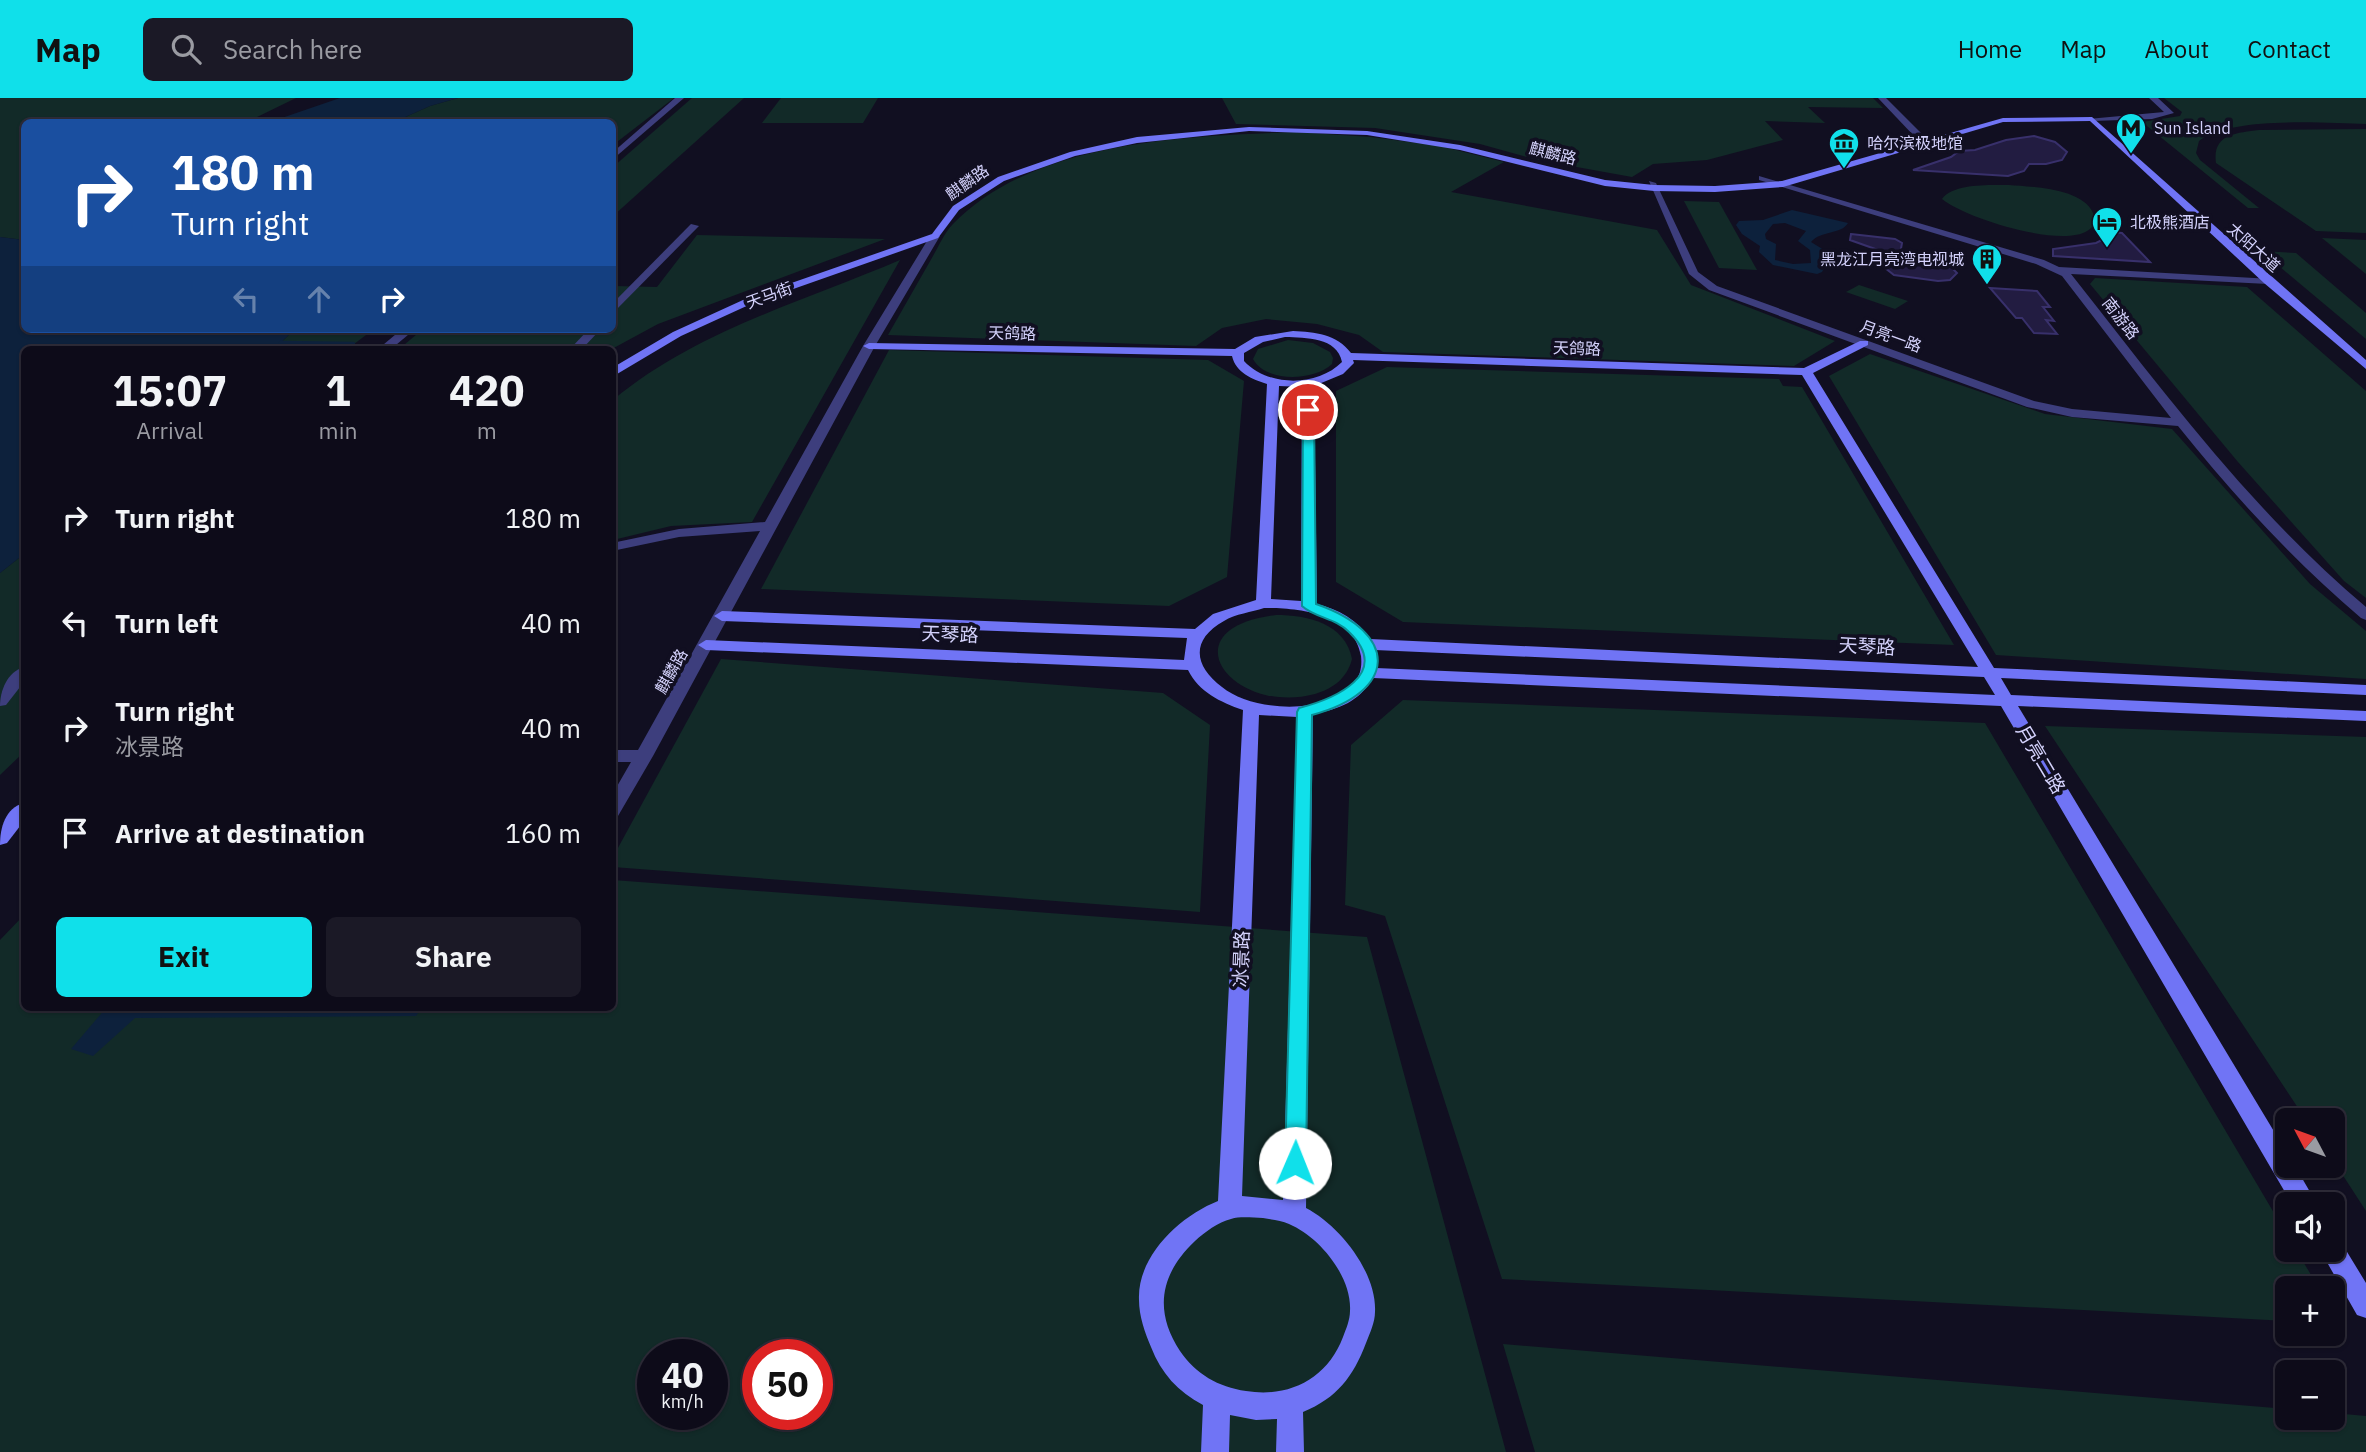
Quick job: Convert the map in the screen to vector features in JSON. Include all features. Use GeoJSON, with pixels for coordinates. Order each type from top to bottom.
{"type":"FeatureCollection","features":[{"type":"Feature","properties":{"kind":"street"},"geometry":{"type":"LineString","coordinates":[[616,154],[680,98]]}},
{"type":"Feature","properties":{"kind":"street"},"geometry":{"type":"LineString","coordinates":[[1882,98],[1918,135]]}},
{"type":"Feature","properties":{"kind":"street"},"geometry":{"type":"LineString","coordinates":[[1822,162],[1995,114],[2069,115],[2092,119],[2152,117],[2170,113],[2153,98]]}},
{"type":"Feature","properties":{"kind":"street","name":"麒麟路"},"geometry":{"type":"LineString","coordinates":[[616,805],[869,346],[935,236],[956,208],[1001,179],[1031,167],[1113,144],[1216,131],[1296,129],[1387,135],[1460,148],[1567,176],[1636,186],[1715,189],[1783,184],[1996,121],[2092,119]]}},
{"type":"Feature","properties":{"kind":"street","name":"太阳大道"},"geometry":{"type":"LineString","coordinates":[[2092,119],[2268,281],[2366,366]]}},
{"type":"Feature","properties":{"kind":"street","name":"麒麟路"},"geometry":{"type":"LineString","coordinates":[[1653,186],[1762,178],[1787,171]]}},
{"type":"Feature","properties":{"kind":"street","name":"南游路"},"geometry":{"type":"LineString","coordinates":[[1762,178],[2066,274],[2255,510],[2330,586],[2366,615]]}},
{"type":"Feature","properties":{"kind":"street","name":"月亮一路"},"geometry":{"type":"LineString","coordinates":[[1653,186],[1694,274],[1702,282],[2050,409],[2183,423]]}},
{"type":"Feature","properties":{"kind":"street"},"geometry":{"type":"LineString","coordinates":[[616,307],[694,226]]}},
{"type":"Feature","properties":{"kind":"street","name":"天马街"},"geometry":{"type":"LineString","coordinates":[[616,371],[677,334],[735,307],[935,236]]}},
{"type":"Feature","properties":{"kind":"street"},"geometry":{"type":"LineString","coordinates":[[2059,270],[2268,281]]}},
{"type":"Feature","properties":{"kind":"street"},"geometry":{"type":"LineString","coordinates":[[388,346],[404,333]]}},
{"type":"Feature","properties":{"kind":"street"},"geometry":{"type":"LineString","coordinates":[[579,346],[592,333]]}},
{"type":"Feature","properties":{"kind":"street"},"geometry":{"type":"LineString","coordinates":[[1285,334],[1303,334],[1333,342],[1348,356],[1343,370],[1335,376],[1308,383],[1273,381],[1245,369],[1239,361],[1238,353],[1255,340],[1285,334]]}},
{"type":"Feature","properties":{"kind":"street"},"geometry":{"type":"LineString","coordinates":[[1806,372],[1864,343]]}},
{"type":"Feature","properties":{"kind":"street","name":"天鸽路"},"geometry":{"type":"LineString","coordinates":[[869,346],[1238,353]]}},
{"type":"Feature","properties":{"kind":"street","name":"天鸽路"},"geometry":{"type":"LineString","coordinates":[[1348,356],[1806,372]]}},
{"type":"Feature","properties":{"kind":"street","name":"月亮二路"},"geometry":{"type":"LineString","coordinates":[[1806,372],[2007,701],[2298,1192]]}},
{"type":"Feature","properties":{"kind":"street"},"geometry":{"type":"LineString","coordinates":[[1264,603],[1273,381]]}},
{"type":"Feature","properties":{"kind":"street"},"geometry":{"type":"LineString","coordinates":[[1308,383],[1309,606]]}},
{"type":"Feature","properties":{"kind":"street"},"geometry":{"type":"LineString","coordinates":[[616,546],[679,533],[772,526]]}},
{"type":"Feature","properties":{"kind":"street"},"geometry":{"type":"LineString","coordinates":[[1264,603],[1309,606],[1334,615],[1354,628],[1366,644],[1371,658],[1368,673],[1356,691],[1334,704],[1305,712],[1278,713],[1251,709],[1223,699],[1203,684],[1192,666],[1191,649],[1197,634],[1213,619],[1264,603]]}},
{"type":"Feature","properties":{"kind":"street","name":"天琴路"},"geometry":{"type":"LineString","coordinates":[[722,616],[1197,634]]}},
{"type":"Feature","properties":{"kind":"street","name":"天琴路"},"geometry":{"type":"LineString","coordinates":[[1366,644],[2366,690]]}},
{"type":"Feature","properties":{"kind":"street","name":"天琴路"},"geometry":{"type":"LineString","coordinates":[[706,645],[1192,666]]}},
{"type":"Feature","properties":{"kind":"street"},"geometry":{"type":"LineString","coordinates":[[1368,673],[2366,716]]}},
{"type":"Feature","properties":{"kind":"street"},"geometry":{"type":"LineString","coordinates":[[0,701],[21,676]]}},
{"type":"Feature","properties":{"kind":"street","name":"冰景路"},"geometry":{"type":"LineString","coordinates":[[1230,1208],[1251,709]]}},
{"type":"Feature","properties":{"kind":"street"},"geometry":{"type":"LineString","coordinates":[[1294,1214],[1305,712]]}},
{"type":"Feature","properties":{"kind":"street"},"geometry":{"type":"LineString","coordinates":[[616,756],[644,755]]}},
{"type":"Feature","properties":{"kind":"street"},"geometry":{"type":"LineString","coordinates":[[0,838],[21,813]]}},
{"type":"Feature","properties":{"kind":"street"},"geometry":{"type":"LineString","coordinates":[[1263,1207],[1294,1214],[1322,1231],[1343,1255],[1357,1286],[1363,1311],[1352,1351],[1333,1379],[1305,1399],[1271,1408],[1236,1406],[1202,1391],[1175,1367],[1158,1335],[1151,1296],[1159,1269],[1176,1241],[1201,1220],[1230,1208],[1263,1207]]}},
{"type":"Feature","properties":{"kind":"street"},"geometry":{"type":"LineString","coordinates":[[2339,1262],[2366,1306]]}},
{"type":"Feature","properties":{"kind":"street"},"geometry":{"type":"LineString","coordinates":[[1215,1452],[1217,1398]]}},
{"type":"Feature","properties":{"kind":"street"},"geometry":{"type":"LineString","coordinates":[[1290,1403],[1290,1452]]}},
{"type":"Feature","properties":{"kind":"green space"},"geometry":{"type":"Polygon","coordinates":[[[0,98],[296,98],[253,119],[21,119],[21,240],[0,237],[0,98]]]}},
{"type":"Feature","properties":{"kind":"green space"},"geometry":{"type":"Polygon","coordinates":[[[458,98],[674,98],[616,143],[616,119],[401,119],[430,106],[458,98]]]}},
{"type":"Feature","properties":{"kind":"green space"},"geometry":{"type":"Polygon","coordinates":[[[692,98],[744,98],[616,213],[616,164],[692,98]]]}},
{"type":"Feature","properties":{"kind":"green space"},"geometry":{"type":"Polygon","coordinates":[[[781,98],[878,98],[863,123],[762,123],[781,98]]]}},
{"type":"Feature","properties":{"kind":"green space"},"geometry":{"type":"Polygon","coordinates":[[[1222,98],[1873,98],[1883,108],[1808,107],[1825,123],[1765,121],[1783,140],[1707,160],[1653,164],[1632,177],[1538,160],[1480,144],[1375,128],[1236,124],[1222,98]]]}},
{"type":"Feature","properties":{"kind":"green space"},"geometry":{"type":"Polygon","coordinates":[[[2164,98],[2366,98],[2366,124],[2255,124],[2214,133],[2199,141],[2196,153],[2200,160],[2259,208],[2248,208],[2142,122],[2180,116],[2182,112],[2164,98]]]}},
{"type":"Feature","properties":{"kind":"green space"},"geometry":{"type":"Polygon","coordinates":[[[2366,129],[2366,233],[2316,231],[2216,163],[2216,153],[2222,141],[2242,132],[2366,129]]]}},
{"type":"Feature","properties":{"kind":"green space"},"geometry":{"type":"Polygon","coordinates":[[[1296,132],[1371,137],[1440,146],[1504,162],[1451,192],[1657,230],[1691,285],[1835,341],[1794,366],[1383,352],[1359,335],[1317,324],[1266,319],[1222,328],[1196,346],[888,335],[953,224],[987,196],[1026,175],[1069,159],[1114,148],[1208,136],[1296,132]]]}},
{"type":"Feature","properties":{"kind":"green space","name":"哈尔滨极地馆"},"geometry":{"type":"Polygon","coordinates":[[[2009,185],[2056,190],[2078,198],[2093,213],[2094,224],[2087,231],[2074,235],[2035,233],[1991,222],[1954,207],[1942,199],[1947,194],[1963,188],[2009,185]]]}},
{"type":"Feature","properties":{"kind":"green space"},"geometry":{"type":"Polygon","coordinates":[[[1684,201],[1719,202],[1757,270],[1719,268],[1684,201]]]}},
{"type":"Feature","properties":{"kind":"green space"},"geometry":{"type":"Polygon","coordinates":[[[697,235],[885,239],[658,324],[616,347],[403,346],[418,333],[616,333],[616,286],[657,287],[697,235]]]}},
{"type":"Feature","properties":{"kind":"green space"},"geometry":{"type":"Polygon","coordinates":[[[2322,238],[2366,240],[2366,274],[2322,238]]]}},
{"type":"Feature","properties":{"kind":"green space"},"geometry":{"type":"Polygon","coordinates":[[[2261,251],[2296,253],[2366,313],[2366,339],[2261,251]]]}},
{"type":"Feature","properties":{"kind":"green space"},"geometry":{"type":"Polygon","coordinates":[[[900,260],[752,522],[671,526],[616,539],[616,398],[645,376],[714,336],[900,260]]]}},
{"type":"Feature","properties":{"kind":"green space"},"geometry":{"type":"Polygon","coordinates":[[[2095,278],[2247,287],[2366,391],[2366,598],[2344,581],[2238,462],[2090,284],[2095,278]]]}},
{"type":"Feature","properties":{"kind":"green space"},"geometry":{"type":"Polygon","coordinates":[[[1859,285],[1908,301],[1895,309],[1846,292],[1859,285]]]}},
{"type":"Feature","properties":{"kind":"green space"},"geometry":{"type":"Polygon","coordinates":[[[291,333],[369,333],[351,346],[277,346],[291,333]]]}},
{"type":"Feature","properties":{"kind":"green space"},"geometry":{"type":"Polygon","coordinates":[[[1288,340],[1313,343],[1330,352],[1332,364],[1314,374],[1291,377],[1268,372],[1259,367],[1253,359],[1258,349],[1288,340]]]}},
{"type":"Feature","properties":{"kind":"green space"},"geometry":{"type":"Polygon","coordinates":[[[889,350],[1208,360],[1244,381],[1227,577],[1169,606],[761,589],[889,350]]]}},
{"type":"Feature","properties":{"kind":"green space"},"geometry":{"type":"Polygon","coordinates":[[[1870,354],[2045,414],[2172,429],[2310,584],[2366,631],[2366,679],[1996,655],[1829,376],[1870,354]]]}},
{"type":"Feature","properties":{"kind":"green space"},"geometry":{"type":"Polygon","coordinates":[[[1387,367],[1779,379],[1783,386],[1802,387],[1954,645],[1403,622],[1336,582],[1336,391],[1387,367]]]}},
{"type":"Feature","properties":{"kind":"green space"},"geometry":{"type":"Polygon","coordinates":[[[21,556],[21,755],[0,775],[0,573],[21,556]]]}},
{"type":"Feature","properties":{"kind":"green space"},"geometry":{"type":"Polygon","coordinates":[[[1276,615],[1312,619],[1333,629],[1342,637],[1352,659],[1347,672],[1339,681],[1315,694],[1285,697],[1258,693],[1237,682],[1223,668],[1218,652],[1224,636],[1243,623],[1276,615]]]}},
{"type":"Feature","properties":{"kind":"green space"},"geometry":{"type":"Polygon","coordinates":[[[721,659],[1163,693],[1210,725],[1200,912],[616,867],[616,852],[721,659]]]}},
{"type":"Feature","properties":{"kind":"green space"},"geometry":{"type":"Polygon","coordinates":[[[1403,700],[1985,723],[2275,1215],[2275,1262],[2303,1262],[2312,1276],[2275,1276],[2275,1320],[1502,1279],[1385,916],[1345,905],[1351,745],[1403,700]]]}},
{"type":"Feature","properties":{"kind":"green space"},"geometry":{"type":"Polygon","coordinates":[[[2045,726],[2366,737],[2366,1211],[2345,1178],[2345,1108],[2298,1108],[2045,726]]]}},
{"type":"Feature","properties":{"kind":"green space"},"geometry":{"type":"Polygon","coordinates":[[[616,880],[1367,937],[1506,1452],[0,1452],[0,940],[21,918],[21,1011],[616,1011],[616,880]]]}},
{"type":"Feature","properties":{"kind":"green space"},"geometry":{"type":"Polygon","coordinates":[[[1503,1344],[2275,1408],[2275,1430],[2345,1430],[2345,1414],[2366,1416],[2366,1452],[1535,1452],[1503,1344]]]}},
{"type":"Feature","properties":{"kind":"water"},"geometry":{"type":"Polygon","coordinates":[[[340,98],[458,98],[430,106],[401,119],[279,119],[340,98]]]}},
{"type":"Feature","properties":{"kind":"water"},"geometry":{"type":"Polygon","coordinates":[[[1792,210],[1848,223],[1845,227],[1811,242],[1824,250],[1828,261],[1822,272],[1817,274],[1773,265],[1759,252],[1760,246],[1742,234],[1736,225],[1739,221],[1763,220],[1792,210]],[[1785,223],[1773,224],[1765,234],[1766,239],[1776,244],[1775,260],[1793,264],[1811,263],[1810,250],[1798,241],[1806,231],[1785,223]]]}},
{"type":"Feature","properties":{"kind":"water"},"geometry":{"type":"Polygon","coordinates":[[[0,237],[21,240],[21,333],[291,333],[277,346],[21,346],[21,556],[0,573],[0,237]]]}},
{"type":"Feature","properties":{"kind":"water"},"geometry":{"type":"Polygon","coordinates":[[[103,1011],[420,1011],[416,1016],[135,1018],[93,1056],[71,1049],[103,1011]]]}},
{"type":"Feature","properties":{"kind":"building"},"geometry":{"type":"Polygon","coordinates":[[[2034,136],[2055,142],[2067,152],[2062,160],[2029,164],[2024,171],[2008,176],[1913,170],[1951,157],[1959,151],[1975,150],[2006,140],[2034,136]]]}},
{"type":"Feature","properties":{"kind":"building","name":"北极熊酒店"},"geometry":{"type":"Polygon","coordinates":[[[2111,232],[2122,233],[2150,262],[2053,256],[2053,249],[2096,243],[2108,237],[2111,232]]]}},
{"type":"Feature","properties":{"kind":"building"},"geometry":{"type":"Polygon","coordinates":[[[1851,234],[1895,239],[1902,243],[1900,254],[1932,257],[1947,263],[1957,273],[1950,280],[1938,281],[1894,275],[1880,264],[1881,251],[1850,240],[1851,234]]]}},
{"type":"Feature","properties":{"kind":"building"},"geometry":{"type":"Polygon","coordinates":[[[1990,288],[2037,291],[2050,307],[2043,307],[2054,321],[2046,320],[2057,334],[2034,333],[2022,318],[2016,318],[1990,288]]]}},
{"type":"Feature","properties":{"kind":"waterway"},"geometry":{"type":"LineString","coordinates":[[281,343],[353,344]]}},
{"type":"Feature","properties":{"kind":"place","name":"Sun Island"},"geometry":{"type":"Point","coordinates":[2131,155]}},
{"type":"Feature","properties":{"kind":"place","name":"哈尔滨极地馆"},"geometry":{"type":"Point","coordinates":[1844,170]}},
{"type":"Feature","properties":{"kind":"place","name":"北极熊酒店"},"geometry":{"type":"Point","coordinates":[2107,249]}},
{"type":"Feature","properties":{"kind":"place","name":"黑龙江月亮湾电视城"},"geometry":{"type":"Point","coordinates":[1987,286]}},
{"type":"Feature","properties":{"kind":"route"},"geometry":{"type":"LineString","coordinates":[[1295,1163],[1305,712],[1334,704],[1356,691],[1368,673],[1371,658],[1366,644],[1354,628],[1334,615],[1309,606],[1308,410]]}}]}
